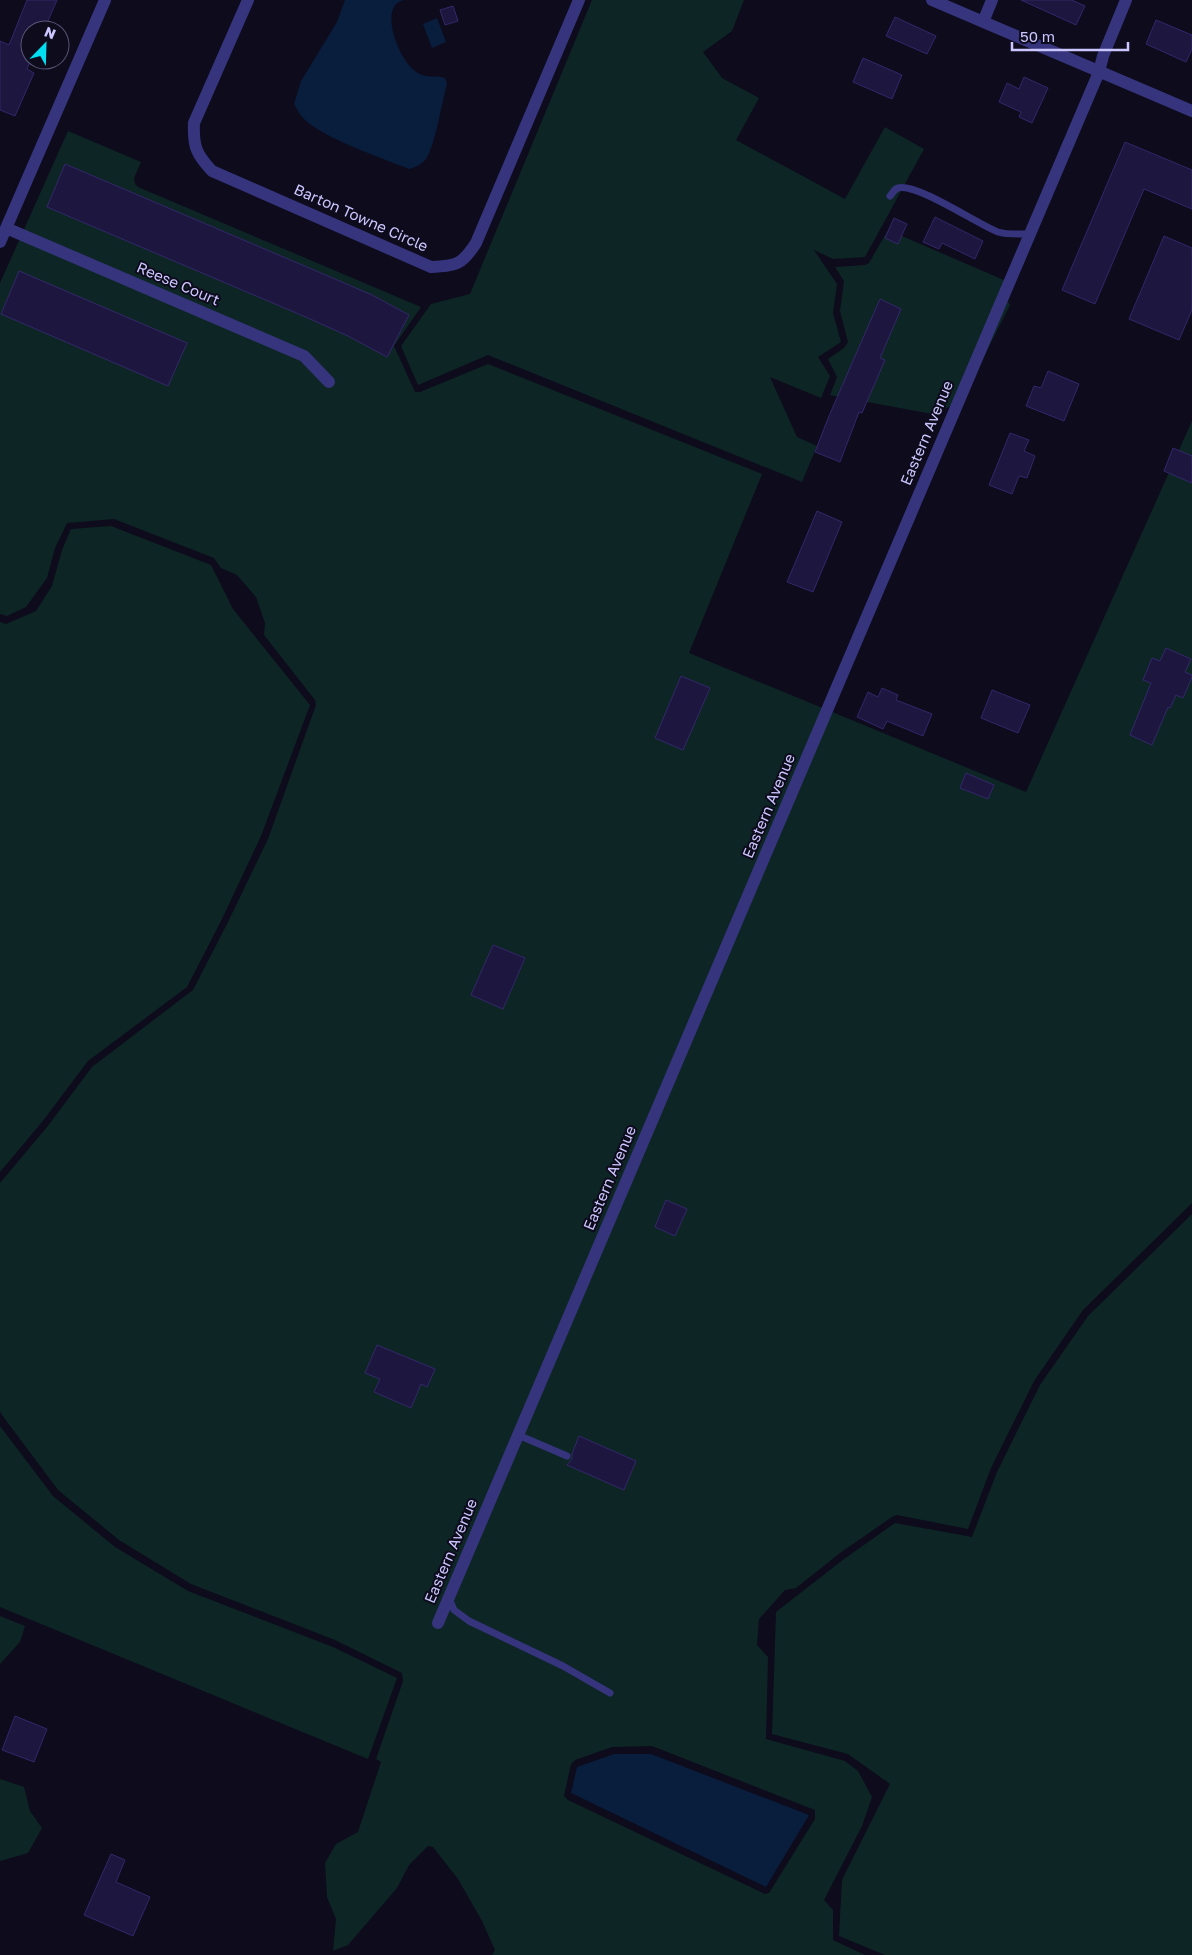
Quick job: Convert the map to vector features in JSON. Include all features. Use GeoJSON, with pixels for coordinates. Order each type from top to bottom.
{"type":"FeatureCollection","features":[{"type":"Feature","properties":{"kind":"street"},"geometry":{"type":"LineString","coordinates":[[0,242],[104,0]]}},
{"type":"Feature","properties":{"kind":"street","name":"Barton Towne Circle"},"geometry":{"type":"LineString","coordinates":[[248,0],[194,123],[194,143],[201,159],[212,171],[432,267],[452,266],[467,258],[476,244],[579,0]]}},
{"type":"Feature","properties":{"kind":"street"},"geometry":{"type":"LineString","coordinates":[[932,0],[1192,111]]}},
{"type":"Feature","properties":{"kind":"street"},"geometry":{"type":"LineString","coordinates":[[983,22],[992,0]]}},
{"type":"Feature","properties":{"kind":"street","name":"Eastern Avenue"},"geometry":{"type":"LineString","coordinates":[[438,1623],[1030,234],[1126,0]]}},
{"type":"Feature","properties":{"kind":"street","name":"Reese Court"},"geometry":{"type":"LineString","coordinates":[[6,228],[304,356],[328,382]]}},
{"type":"Feature","properties":{"kind":"lane"},"geometry":{"type":"LineString","coordinates":[[890,196],[894,190],[908,188],[941,202],[999,232],[1030,234]]}},
{"type":"Feature","properties":{"kind":"lane"},"geometry":{"type":"LineString","coordinates":[[518,1435],[567,1456]]}},
{"type":"Feature","properties":{"kind":"lane"},"geometry":{"type":"LineString","coordinates":[[448,1598],[454,1610],[468,1621],[563,1666],[610,1693]]}},
{"type":"Feature","properties":{"kind":"green space"},"geometry":{"type":"Polygon","coordinates":[[[592,0],[744,0],[732,31],[703,52],[722,78],[759,98],[736,140],[845,199],[885,127],[924,149],[865,257],[833,259],[814,250],[837,284],[833,313],[841,342],[818,357],[830,376],[821,398],[770,377],[797,437],[817,446],[802,482],[488,355],[418,385],[401,346],[431,304],[470,294],[592,0]]]}},
{"type":"Feature","properties":{"kind":"green space"},"geometry":{"type":"Polygon","coordinates":[[[68,131],[141,162],[134,178],[135,184],[138,187],[421,307],[394,346],[415,392],[420,392],[488,364],[762,474],[689,653],[1026,792],[1192,421],[1192,1203],[1083,1310],[1034,1381],[991,1468],[968,1529],[897,1515],[892,1517],[840,1553],[796,1588],[785,1590],[759,1619],[757,1645],[768,1657],[766,1739],[845,1761],[858,1771],[872,1797],[862,1826],[824,1900],[833,1910],[833,1940],[865,1955],[492,1955],[495,1950],[482,1921],[458,1879],[433,1847],[428,1846],[409,1865],[397,1888],[348,1945],[333,1951],[336,1919],[327,1897],[325,1863],[336,1844],[358,1832],[381,1762],[376,1759],[403,1681],[402,1673],[335,1640],[191,1584],[119,1540],[58,1490],[2,1415],[0,1411],[0,1183],[47,1127],[92,1067],[193,990],[268,839],[316,705],[315,700],[264,635],[265,623],[256,597],[237,575],[221,568],[214,558],[114,519],[67,523],[55,548],[47,578],[26,607],[7,616],[0,614],[0,283],[68,131]],[[652,1746],[612,1747],[575,1760],[571,1764],[564,1796],[568,1800],[765,1894],[769,1893],[815,1819],[815,1810],[652,1746]]]}},
{"type":"Feature","properties":{"kind":"green space"},"geometry":{"type":"Polygon","coordinates":[[[888,230],[1013,284],[1008,301],[1010,305],[961,402],[932,414],[830,395],[837,377],[828,359],[844,348],[848,342],[840,311],[844,281],[835,267],[865,265],[869,263],[888,230]]]}},
{"type":"Feature","properties":{"kind":"green space"},"geometry":{"type":"Polygon","coordinates":[[[111,526],[211,565],[233,609],[310,705],[261,836],[187,987],[88,1061],[42,1122],[0,1172],[0,622],[6,624],[36,611],[52,586],[62,550],[71,529],[111,526]]]}},
{"type":"Feature","properties":{"kind":"green space"},"geometry":{"type":"Polygon","coordinates":[[[1192,1214],[1192,1955],[885,1955],[839,1936],[842,1880],[890,1784],[848,1754],[772,1734],[776,1612],[844,1559],[895,1523],[972,1537],[997,1472],[1040,1385],[1088,1316],[1192,1214]]]}},
{"type":"Feature","properties":{"kind":"green space"},"geometry":{"type":"Polygon","coordinates":[[[0,1426],[53,1496],[115,1547],[188,1591],[333,1647],[397,1678],[368,1759],[0,1607],[0,1426]]]}},
{"type":"Feature","properties":{"kind":"green space"},"geometry":{"type":"Polygon","coordinates":[[[0,1616],[25,1626],[20,1642],[0,1664],[0,1616]]]}},
{"type":"Feature","properties":{"kind":"green space"},"geometry":{"type":"Polygon","coordinates":[[[0,1779],[24,1787],[30,1811],[42,1828],[28,1853],[0,1861],[0,1779]]]}},
{"type":"Feature","properties":{"kind":"water"},"geometry":{"type":"Polygon","coordinates":[[[345,0],[403,0],[395,5],[392,14],[393,32],[400,51],[410,66],[419,74],[445,78],[447,84],[432,144],[426,159],[416,167],[409,169],[324,133],[302,116],[294,104],[301,81],[337,22],[345,0]]]}},
{"type":"Feature","properties":{"kind":"water"},"geometry":{"type":"Polygon","coordinates":[[[437,18],[446,42],[432,48],[423,24],[437,18]]]}},
{"type":"Feature","properties":{"kind":"water"},"geometry":{"type":"Polygon","coordinates":[[[614,1754],[651,1754],[809,1815],[766,1887],[571,1793],[577,1767],[614,1754]]]}},
{"type":"Feature","properties":{"kind":"building"},"geometry":{"type":"Polygon","coordinates":[[[27,0],[57,0],[48,20],[20,20],[20,70],[29,70],[34,73],[15,116],[0,110],[0,41],[9,45],[27,0]]]}},
{"type":"Feature","properties":{"kind":"building"},"geometry":{"type":"Polygon","coordinates":[[[1021,0],[1072,0],[1085,6],[1076,25],[1021,0]]]}},
{"type":"Feature","properties":{"kind":"building"},"geometry":{"type":"Polygon","coordinates":[[[453,6],[458,21],[445,25],[440,10],[453,6]]]}},
{"type":"Feature","properties":{"kind":"building"},"geometry":{"type":"Polygon","coordinates":[[[895,17],[936,36],[927,54],[886,36],[895,17]]]}},
{"type":"Feature","properties":{"kind":"building"},"geometry":{"type":"Polygon","coordinates":[[[1156,20],[1192,35],[1192,49],[1186,62],[1146,44],[1156,20]]]}},
{"type":"Feature","properties":{"kind":"building"},"geometry":{"type":"Polygon","coordinates":[[[863,58],[902,75],[892,99],[853,82],[863,58]]]}},
{"type":"Feature","properties":{"kind":"building"},"geometry":{"type":"Polygon","coordinates":[[[1024,77],[1048,88],[1032,123],[1019,117],[1021,112],[999,102],[1007,83],[1019,89],[1024,77]]]}},
{"type":"Feature","properties":{"kind":"building"},"geometry":{"type":"Polygon","coordinates":[[[1125,142],[1192,170],[1192,209],[1144,189],[1095,304],[1062,290],[1125,142]]]}},
{"type":"Feature","properties":{"kind":"building"},"geometry":{"type":"Polygon","coordinates":[[[65,164],[372,295],[409,315],[387,357],[348,336],[308,318],[47,207],[65,164]]]}},
{"type":"Feature","properties":{"kind":"building"},"geometry":{"type":"Polygon","coordinates":[[[935,217],[983,241],[975,259],[942,243],[939,249],[923,242],[935,217]]]}},
{"type":"Feature","properties":{"kind":"building"},"geometry":{"type":"Polygon","coordinates":[[[894,218],[907,224],[898,244],[885,238],[894,218]]]}},
{"type":"Feature","properties":{"kind":"building"},"geometry":{"type":"Polygon","coordinates":[[[1164,236],[1192,248],[1192,310],[1179,340],[1129,319],[1164,236]]]}},
{"type":"Feature","properties":{"kind":"building"},"geometry":{"type":"Polygon","coordinates":[[[19,271],[187,343],[168,386],[1,314],[19,271]]]}},
{"type":"Feature","properties":{"kind":"building"},"geometry":{"type":"Polygon","coordinates":[[[880,299],[901,309],[880,358],[885,360],[862,413],[859,412],[840,462],[815,452],[880,299]]]}},
{"type":"Feature","properties":{"kind":"building"},"geometry":{"type":"Polygon","coordinates":[[[1048,371],[1079,384],[1064,421],[1026,406],[1034,386],[1041,388],[1048,371]]]}},
{"type":"Feature","properties":{"kind":"building"},"geometry":{"type":"Polygon","coordinates":[[[1010,433],[1029,440],[1024,451],[1035,456],[1027,478],[1019,476],[1012,494],[989,485],[1010,433]]]}},
{"type":"Feature","properties":{"kind":"building"},"geometry":{"type":"Polygon","coordinates":[[[1173,448],[1192,456],[1192,483],[1164,471],[1173,448]]]}},
{"type":"Feature","properties":{"kind":"building"},"geometry":{"type":"Polygon","coordinates":[[[817,511],[842,522],[813,592],[787,582],[817,511]]]}},
{"type":"Feature","properties":{"kind":"building"},"geometry":{"type":"Polygon","coordinates":[[[1166,648],[1191,659],[1185,672],[1192,675],[1192,677],[1183,698],[1176,695],[1170,708],[1168,707],[1152,745],[1130,735],[1151,683],[1143,680],[1152,658],[1160,661],[1166,648]]]}},
{"type":"Feature","properties":{"kind":"building"},"geometry":{"type":"Polygon","coordinates":[[[681,676],[710,688],[683,750],[655,738],[681,676]]]}},
{"type":"Feature","properties":{"kind":"building"},"geometry":{"type":"Polygon","coordinates":[[[882,688],[898,695],[896,700],[932,714],[923,736],[887,721],[883,729],[857,717],[868,692],[878,697],[882,688]]]}},
{"type":"Feature","properties":{"kind":"building"},"geometry":{"type":"Polygon","coordinates":[[[992,690],[1030,705],[1018,733],[981,718],[992,690]]]}},
{"type":"Feature","properties":{"kind":"building"},"geometry":{"type":"Polygon","coordinates":[[[966,773],[994,785],[988,799],[960,788],[966,773]]]}},
{"type":"Feature","properties":{"kind":"building"},"geometry":{"type":"Polygon","coordinates":[[[493,945],[525,958],[503,1009],[471,995],[493,945]]]}},
{"type":"Feature","properties":{"kind":"building"},"geometry":{"type":"Polygon","coordinates":[[[666,1200],[687,1209],[675,1236],[655,1227],[666,1200]]]}},
{"type":"Feature","properties":{"kind":"building"},"geometry":{"type":"Polygon","coordinates":[[[377,1345],[435,1369],[427,1387],[421,1384],[411,1408],[374,1392],[380,1379],[365,1373],[377,1345]]]}},
{"type":"Feature","properties":{"kind":"building"},"geometry":{"type":"Polygon","coordinates":[[[579,1436],[636,1461],[624,1490],[567,1465],[572,1459],[579,1436]]]}},
{"type":"Feature","properties":{"kind":"building"},"geometry":{"type":"Polygon","coordinates":[[[15,1716],[47,1729],[34,1762],[2,1750],[15,1716]]]}},
{"type":"Feature","properties":{"kind":"building"},"geometry":{"type":"Polygon","coordinates":[[[111,1854],[125,1860],[116,1882],[150,1897],[133,1936],[84,1915],[111,1854]]]}}]}
